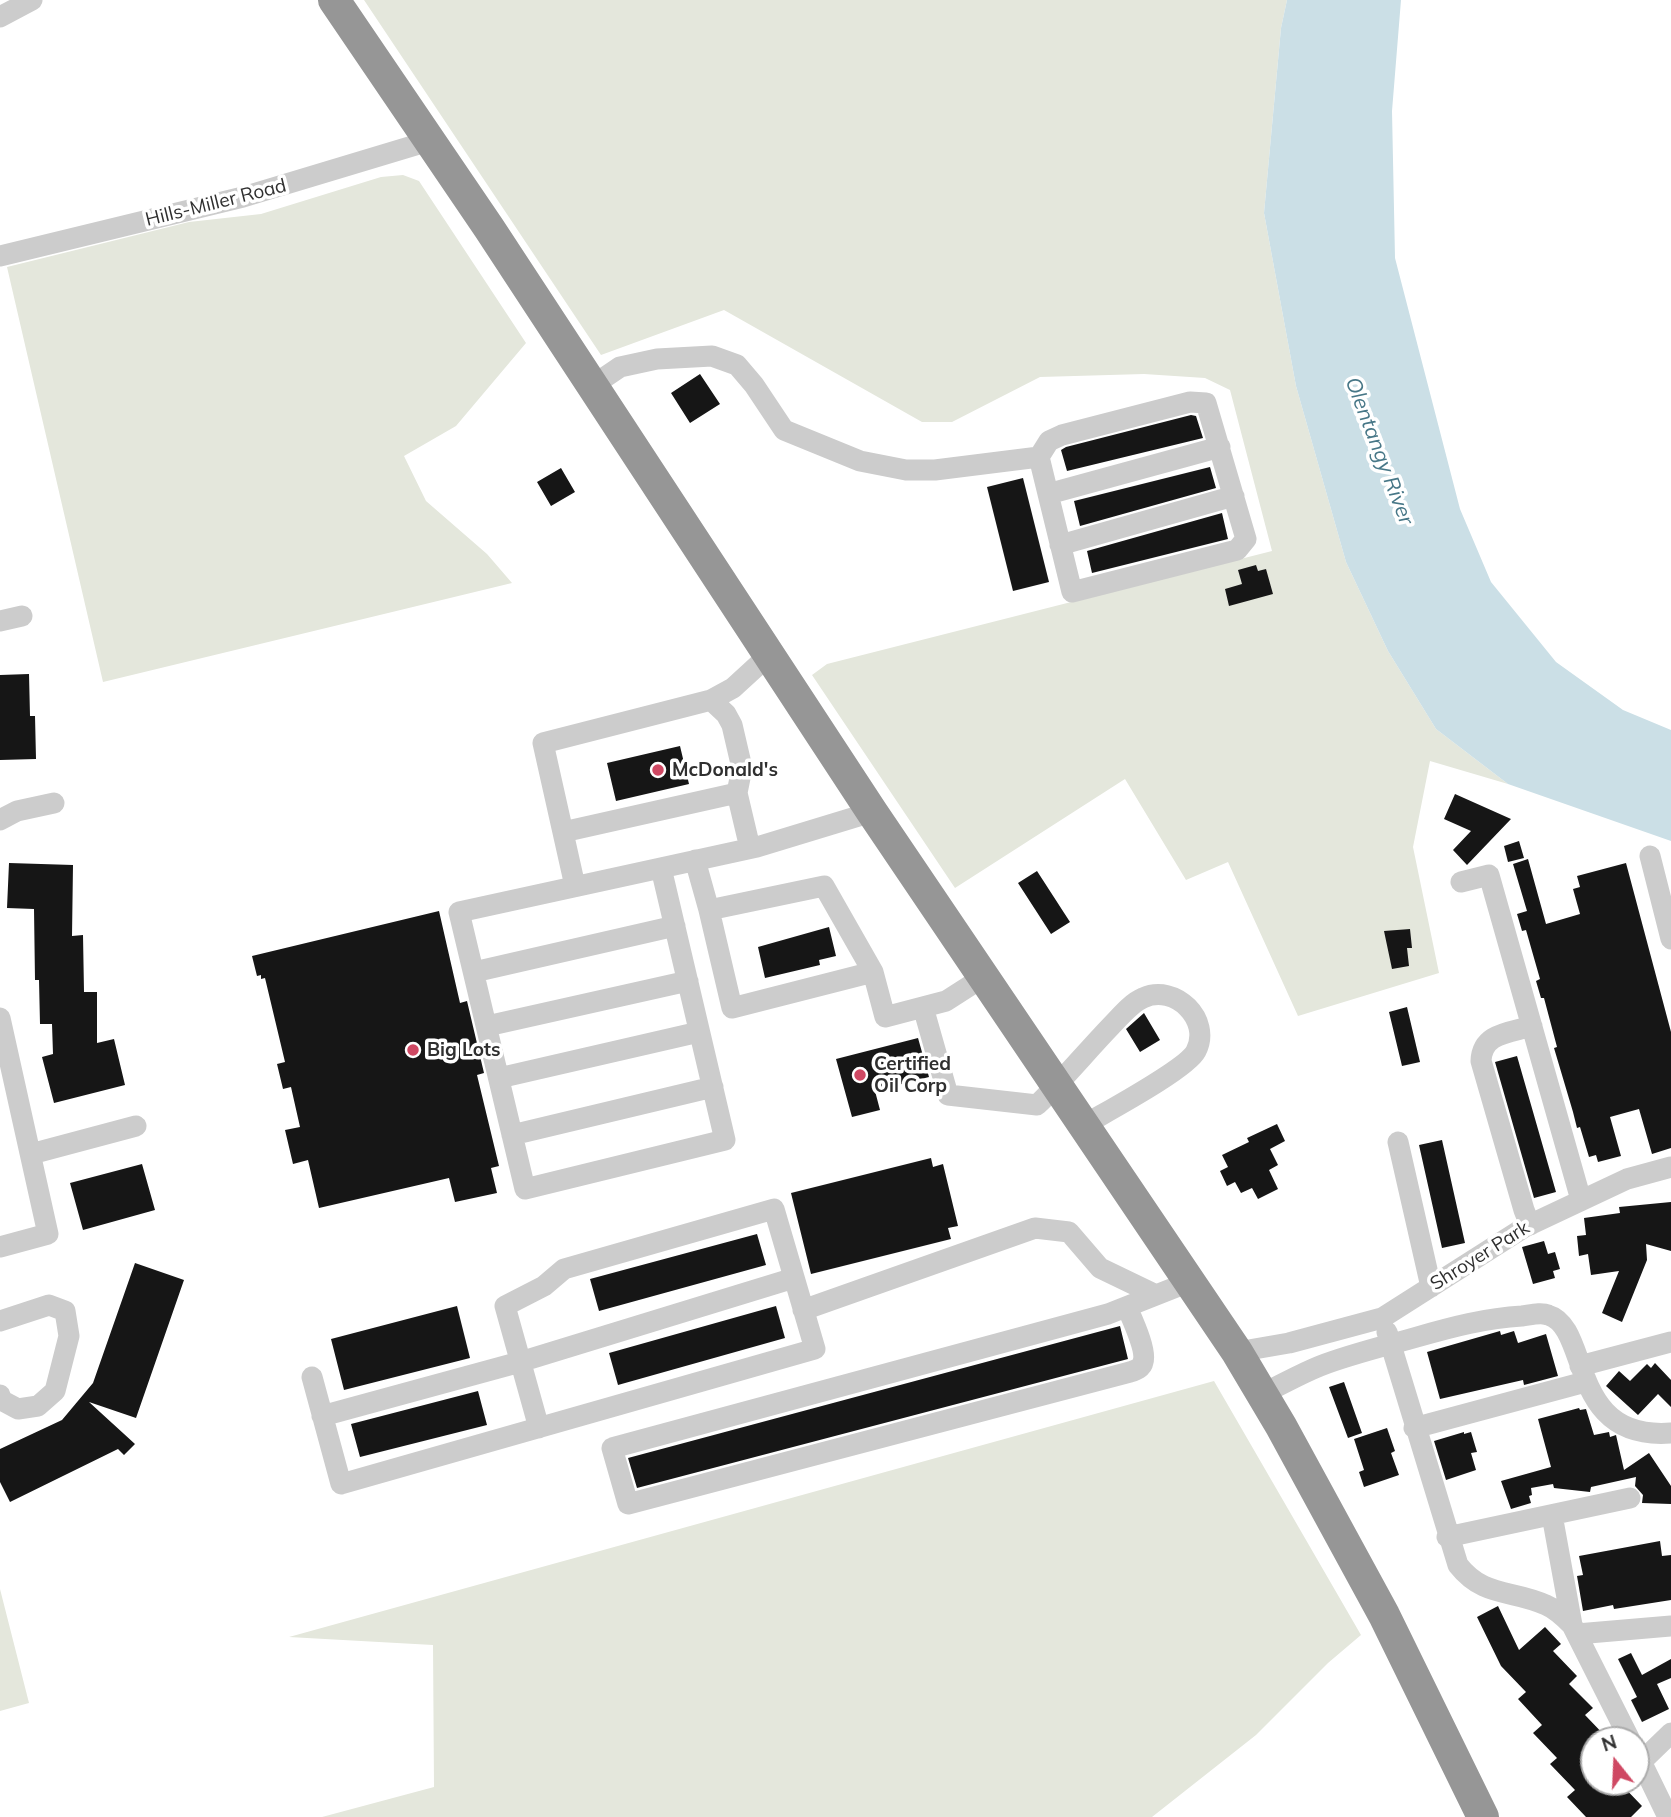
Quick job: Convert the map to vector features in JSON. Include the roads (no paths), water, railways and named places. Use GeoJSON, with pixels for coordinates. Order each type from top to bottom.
{"type":"FeatureCollection","features":[{"type":"Feature","properties":{"kind":"highway"},"geometry":{"type":"LineString","coordinates":[[334,0],[872,812],[1237,1352],[1384,1615],[1483,1817]]}},
{"type":"Feature","properties":{"kind":"street"},"geometry":{"type":"LineString","coordinates":[[0,17],[32,0]]}},
{"type":"Feature","properties":{"kind":"street","name":"Hills-Miller Road"},"geometry":{"type":"LineString","coordinates":[[0,256],[243,197],[429,141]]}},
{"type":"Feature","properties":{"kind":"street"},"geometry":{"type":"LineString","coordinates":[[592,386],[620,367],[657,359],[712,356],[737,365],[784,430],[860,461],[906,470],[935,470],[1039,457]]}},
{"type":"Feature","properties":{"kind":"street"},"geometry":{"type":"LineString","coordinates":[[1200,401],[1206,403],[1246,540],[1237,550],[1072,592],[1039,457],[1049,441],[1062,435],[1200,401]]}},
{"type":"Feature","properties":{"kind":"street"},"geometry":{"type":"LineString","coordinates":[[1048,494],[1220,447]]}},
{"type":"Feature","properties":{"kind":"street"},"geometry":{"type":"LineString","coordinates":[[1060,545],[1234,496]]}},
{"type":"Feature","properties":{"kind":"street"},"geometry":{"type":"LineString","coordinates":[[0,621],[22,616]]}},
{"type":"Feature","properties":{"kind":"street"},"geometry":{"type":"LineString","coordinates":[[575,886],[543,743],[710,700],[733,688],[769,655]]}},
{"type":"Feature","properties":{"kind":"street"},"geometry":{"type":"LineString","coordinates":[[710,700],[726,714],[732,725],[742,768],[737,793],[750,848]]}},
{"type":"Feature","properties":{"kind":"street"},"geometry":{"type":"LineString","coordinates":[[563,832],[737,793]]}},
{"type":"Feature","properties":{"kind":"street"},"geometry":{"type":"LineString","coordinates":[[0,820],[17,811],[54,803]]}},
{"type":"Feature","properties":{"kind":"street"},"geometry":{"type":"LineString","coordinates":[[661,868],[725,1140],[525,1189],[460,912],[750,848],[872,812]]}},
{"type":"Feature","properties":{"kind":"street"},"geometry":{"type":"LineString","coordinates":[[1650,856],[1671,939]]}},
{"type":"Feature","properties":{"kind":"street"},"geometry":{"type":"LineString","coordinates":[[695,860],[732,1008],[873,972]]}},
{"type":"Feature","properties":{"kind":"street"},"geometry":{"type":"LineString","coordinates":[[1461,882],[1489,875],[1581,1200]]}},
{"type":"Feature","properties":{"kind":"street"},"geometry":{"type":"LineString","coordinates":[[709,910],[824,886],[873,972],[885,1017],[946,1001],[985,976]]}},
{"type":"Feature","properties":{"kind":"street"},"geometry":{"type":"LineString","coordinates":[[474,972],[675,926]]}},
{"type":"Feature","properties":{"kind":"street"},"geometry":{"type":"LineString","coordinates":[[487,1026],[688,981]]}},
{"type":"Feature","properties":{"kind":"street"},"geometry":{"type":"LineString","coordinates":[[923,1007],[948,1095],[1037,1105],[1089,1048],[1141,998],[1160,992],[1180,1000],[1193,1013],[1199,1030],[1197,1050],[1183,1065],[1084,1125]]}},
{"type":"Feature","properties":{"kind":"street"},"geometry":{"type":"LineString","coordinates":[[0,1018],[48,1234],[0,1247]]}},
{"type":"Feature","properties":{"kind":"street"},"geometry":{"type":"LineString","coordinates":[[1530,1225],[1481,1061],[1481,1050],[1487,1041],[1532,1026]]}},
{"type":"Feature","properties":{"kind":"street"},"geometry":{"type":"LineString","coordinates":[[499,1078],[699,1032]]}},
{"type":"Feature","properties":{"kind":"street"},"geometry":{"type":"LineString","coordinates":[[512,1135],[713,1087]]}},
{"type":"Feature","properties":{"kind":"street"},"geometry":{"type":"LineString","coordinates":[[31,1154],[136,1126]]}},
{"type":"Feature","properties":{"kind":"street"},"geometry":{"type":"LineString","coordinates":[[1398,1142],[1431,1287]]}},
{"type":"Feature","properties":{"kind":"street","name":"Shroyer Park"},"geometry":{"type":"LineString","coordinates":[[1237,1352],[1289,1343],[1382,1318],[1530,1225],[1627,1179],[1671,1167]]}},
{"type":"Feature","properties":{"kind":"street"},"geometry":{"type":"LineString","coordinates":[[312,1377],[341,1484],[539,1428],[815,1349],[774,1209],[564,1269],[544,1286],[505,1306],[539,1428]]}},
{"type":"Feature","properties":{"kind":"street"},"geometry":{"type":"LineString","coordinates":[[803,1310],[1035,1228],[1069,1232],[1100,1268],[1156,1295]]}},
{"type":"Feature","properties":{"kind":"street"},"geometry":{"type":"LineString","coordinates":[[322,1416],[520,1362],[794,1279]]}},
{"type":"Feature","properties":{"kind":"street"},"geometry":{"type":"LineString","coordinates":[[1127,1307],[1144,1361],[1140,1368],[1130,1372],[628,1504],[612,1448],[1108,1314],[1189,1282]]}},
{"type":"Feature","properties":{"kind":"street"},"geometry":{"type":"LineString","coordinates":[[0,1321],[49,1305],[65,1311],[69,1336],[55,1391],[38,1406],[18,1409],[1,1399],[0,1395]]}},
{"type":"Feature","properties":{"kind":"street"},"geometry":{"type":"LineString","coordinates":[[1262,1394],[1321,1366],[1390,1345],[1498,1317],[1548,1314],[1563,1323],[1594,1397],[1605,1410],[1626,1426],[1652,1435],[1671,1433]]}},
{"type":"Feature","properties":{"kind":"street"},"geometry":{"type":"LineString","coordinates":[[1382,1318],[1447,1537],[1458,1565],[1467,1577],[1479,1586],[1548,1606],[1574,1629],[1671,1626]]}},
{"type":"Feature","properties":{"kind":"street"},"geometry":{"type":"LineString","coordinates":[[1414,1429],[1671,1342]]}},
{"type":"Feature","properties":{"kind":"street"},"geometry":{"type":"LineString","coordinates":[[1447,1537],[1630,1498]]}},
{"type":"Feature","properties":{"kind":"street"},"geometry":{"type":"LineString","coordinates":[[1552,1515],[1574,1629],[1623,1726]]}},
{"type":"Feature","properties":{"kind":"street"},"geometry":{"type":"LineString","coordinates":[[1650,1748],[1671,1733]]}},
{"type":"Feature","properties":{"kind":"street"},"geometry":{"type":"LineString","coordinates":[[1650,1779],[1668,1817]]}},
{"type":"Feature","properties":{"kind":"water","name":"Olentangy River"},"geometry":{"type":"Polygon","coordinates":[[[1287,0],[1401,0],[1392,111],[1395,258],[1460,509],[1491,582],[1556,662],[1623,710],[1671,730],[1671,841],[1508,784],[1436,729],[1388,651],[1346,562],[1296,386],[1264,213],[1281,28],[1287,0]]]}},
{"type":"Feature","properties":{"kind":"place","name":"McDonald's"},"geometry":{"type":"Point","coordinates":[658,770]}},
{"type":"Feature","properties":{"kind":"place","name":"Big Lots"},"geometry":{"type":"Point","coordinates":[413,1050]}},
{"type":"Feature","properties":{"kind":"place","name":"Certified Oil Corp"},"geometry":{"type":"Point","coordinates":[860,1075]}}]}
